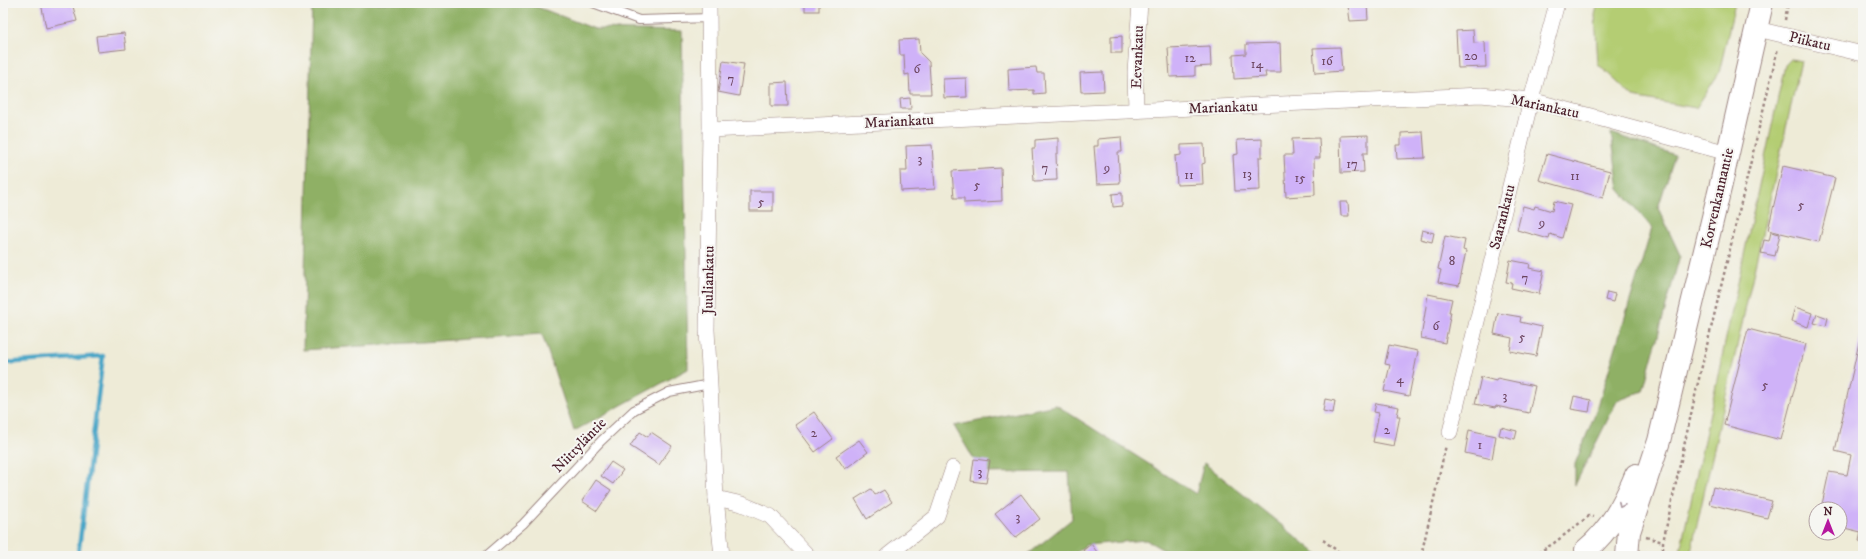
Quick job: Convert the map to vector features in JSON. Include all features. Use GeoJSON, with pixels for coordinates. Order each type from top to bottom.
{"type":"FeatureCollection","features":[{"type":"Feature","properties":{"kind":"main road","name":"Korvenkannantie"},"geometry":{"type":"LineString","coordinates":[[1627,556],[1629,532],[1659,441],[1728,153],[1762,3]]}},
{"type":"Feature","properties":{"kind":"main road","name":"Korvenkannantie"},"geometry":{"type":"LineString","coordinates":[[1579,553],[1600,538],[1612,524],[1653,440],[1670,393]]}},
{"type":"Feature","properties":{"kind":"main road"},"geometry":{"type":"LineString","coordinates":[[1579,553],[1608,552],[1618,556]]}},
{"type":"Feature","properties":{"kind":"street","name":"Eevankatu"},"geometry":{"type":"LineString","coordinates":[[1136,110],[1135,72],[1140,3]]}},
{"type":"Feature","properties":{"kind":"street","name":"Saarankatu"},"geometry":{"type":"LineString","coordinates":[[1450,432],[1531,100],[1557,3]]}},
{"type":"Feature","properties":{"kind":"street","name":"Juuliankatu"},"geometry":{"type":"LineString","coordinates":[[710,10],[707,330],[716,498],[722,556]]}},
{"type":"Feature","properties":{"kind":"street","name":"Piikatu"},"geometry":{"type":"LineString","coordinates":[[1757,29],[1863,54]]}},
{"type":"Feature","properties":{"kind":"street","name":"Mariankatu"},"geometry":{"type":"LineString","coordinates":[[710,130],[1136,110],[1481,96],[1531,100],[1728,153]]}},
{"type":"Feature","properties":{"kind":"street"},"geometry":{"type":"LineString","coordinates":[[887,556],[937,516],[953,468]]}},
{"type":"Feature","properties":{"kind":"street"},"geometry":{"type":"LineString","coordinates":[[716,498],[742,504],[770,516],[808,556]]}},
{"type":"Feature","properties":{"kind":"lane"},"geometry":{"type":"LineString","coordinates":[[593,3],[638,20],[710,10]]}},
{"type":"Feature","properties":{"kind":"lane","name":"Niittyläntie"},"geometry":{"type":"LineString","coordinates":[[486,556],[523,524],[600,441],[634,410],[669,392],[710,384]]}},
{"type":"Feature","properties":{"kind":"path"},"geometry":{"type":"LineString","coordinates":[[1663,556],[1663,542],[1697,387],[1782,34],[1788,3]]}},
{"type":"Feature","properties":{"kind":"path"},"geometry":{"type":"LineString","coordinates":[[1421,556],[1450,432]]}},
{"type":"Feature","properties":{"kind":"path"},"geometry":{"type":"LineString","coordinates":[[1323,540],[1344,556]]}},
{"type":"Feature","properties":{"kind":"green space"},"geometry":{"type":"Polygon","coordinates":[[[312,3],[527,3],[595,29],[682,31],[688,369],[574,431],[542,334],[303,350],[312,3]]]}},
{"type":"Feature","properties":{"kind":"green space"},"geometry":{"type":"Polygon","coordinates":[[[1598,3],[1735,3],[1719,73],[1696,108],[1633,97],[1598,64],[1595,15],[1598,3]]]}},
{"type":"Feature","properties":{"kind":"green space"},"geometry":{"type":"Polygon","coordinates":[[[1791,59],[1801,61],[1690,556],[1679,556],[1785,65],[1791,59]]]}},
{"type":"Feature","properties":{"kind":"green space"},"geometry":{"type":"Polygon","coordinates":[[[1611,133],[1675,155],[1658,208],[1680,255],[1643,391],[1617,401],[1575,485],[1575,464],[1598,406],[1652,228],[1619,189],[1611,133]]]}},
{"type":"Feature","properties":{"kind":"green space"},"geometry":{"type":"Polygon","coordinates":[[[1056,405],[1196,494],[1204,463],[1320,556],[1174,556],[1146,540],[1086,545],[1072,556],[1026,556],[1072,519],[1069,472],[982,473],[954,426],[1056,405]]]}},
{"type":"Feature","properties":{"kind":"building"},"geometry":{"type":"Polygon","coordinates":[[[41,3],[72,3],[77,21],[46,28],[41,3]]]}},
{"type":"Feature","properties":{"kind":"building"},"geometry":{"type":"Polygon","coordinates":[[[805,3],[819,3],[819,11],[805,11],[805,3]]]}},
{"type":"Feature","properties":{"kind":"building"},"geometry":{"type":"Polygon","coordinates":[[[1367,4],[1368,20],[1350,21],[1348,6],[1367,4]]]}},
{"type":"Feature","properties":{"kind":"building"},"geometry":{"type":"Polygon","coordinates":[[[1473,30],[1474,43],[1485,42],[1486,67],[1458,68],[1456,31],[1473,30]]]}},
{"type":"Feature","properties":{"kind":"building"},"geometry":{"type":"Polygon","coordinates":[[[124,33],[126,49],[98,52],[96,36],[124,33]]]}},
{"type":"Feature","properties":{"kind":"building"},"geometry":{"type":"Polygon","coordinates":[[[1122,36],[1122,53],[1111,53],[1111,37],[1122,36]]]}},
{"type":"Feature","properties":{"kind":"building"},"geometry":{"type":"Polygon","coordinates":[[[919,39],[920,53],[929,62],[931,94],[910,94],[909,74],[905,75],[904,55],[900,55],[899,40],[919,39]]]}},
{"type":"Feature","properties":{"kind":"building"},"geometry":{"type":"Polygon","coordinates":[[[1280,43],[1281,72],[1265,72],[1266,77],[1234,79],[1233,55],[1246,54],[1246,44],[1280,43]]]}},
{"type":"Feature","properties":{"kind":"building"},"geometry":{"type":"Polygon","coordinates":[[[1210,46],[1211,66],[1195,67],[1195,76],[1170,77],[1168,48],[1210,46]]]}},
{"type":"Feature","properties":{"kind":"building"},"geometry":{"type":"Polygon","coordinates":[[[1340,47],[1342,71],[1315,73],[1313,48],[1340,47]]]}},
{"type":"Feature","properties":{"kind":"building"},"geometry":{"type":"Polygon","coordinates":[[[723,61],[744,64],[739,96],[718,92],[723,61]]]}},
{"type":"Feature","properties":{"kind":"building"},"geometry":{"type":"Polygon","coordinates":[[[1036,67],[1037,73],[1044,73],[1045,93],[1034,94],[1034,90],[1009,91],[1008,69],[1036,67]]]}},
{"type":"Feature","properties":{"kind":"building"},"geometry":{"type":"Polygon","coordinates":[[[1103,72],[1104,91],[1081,92],[1080,73],[1103,72]]]}},
{"type":"Feature","properties":{"kind":"building"},"geometry":{"type":"Polygon","coordinates":[[[966,78],[967,97],[944,98],[943,79],[966,78]]]}},
{"type":"Feature","properties":{"kind":"building"},"geometry":{"type":"Polygon","coordinates":[[[787,82],[788,106],[771,106],[771,83],[787,82]]]}},
{"type":"Feature","properties":{"kind":"building"},"geometry":{"type":"Polygon","coordinates":[[[910,98],[911,109],[901,109],[900,99],[910,98]]]}},
{"type":"Feature","properties":{"kind":"building"},"geometry":{"type":"Polygon","coordinates":[[[1423,132],[1425,158],[1397,159],[1396,145],[1401,145],[1401,133],[1423,132]]]}},
{"type":"Feature","properties":{"kind":"building"},"geometry":{"type":"Polygon","coordinates":[[[1368,135],[1368,153],[1363,153],[1364,172],[1341,173],[1340,136],[1368,135]]]}},
{"type":"Feature","properties":{"kind":"building"},"geometry":{"type":"Polygon","coordinates":[[[1121,137],[1122,152],[1118,152],[1120,183],[1097,184],[1094,146],[1098,146],[1098,139],[1121,137]]]}},
{"type":"Feature","properties":{"kind":"building"},"geometry":{"type":"Polygon","coordinates":[[[1058,138],[1058,154],[1056,154],[1057,180],[1034,181],[1032,148],[1035,148],[1035,140],[1058,138]]]}},
{"type":"Feature","properties":{"kind":"building"},"geometry":{"type":"Polygon","coordinates":[[[1319,138],[1320,158],[1314,158],[1315,195],[1286,197],[1284,155],[1293,155],[1292,139],[1319,138]]]}},
{"type":"Feature","properties":{"kind":"building"},"geometry":{"type":"Polygon","coordinates":[[[1262,139],[1262,157],[1259,157],[1260,190],[1235,191],[1233,155],[1238,154],[1237,140],[1262,139]]]}},
{"type":"Feature","properties":{"kind":"building"},"geometry":{"type":"Polygon","coordinates":[[[1204,144],[1205,163],[1202,164],[1203,184],[1177,185],[1175,156],[1181,155],[1181,145],[1204,144]]]}},
{"type":"Feature","properties":{"kind":"building"},"geometry":{"type":"Polygon","coordinates":[[[932,145],[935,189],[901,191],[900,171],[907,171],[906,146],[932,145]]]}},
{"type":"Feature","properties":{"kind":"building"},"geometry":{"type":"Polygon","coordinates":[[[1547,154],[1610,171],[1603,198],[1539,180],[1547,154]]]}},
{"type":"Feature","properties":{"kind":"building"},"geometry":{"type":"Polygon","coordinates":[[[1783,166],[1835,178],[1819,242],[1768,230],[1783,166]]]}},
{"type":"Feature","properties":{"kind":"building"},"geometry":{"type":"Polygon","coordinates":[[[1001,168],[1002,201],[964,203],[964,198],[954,198],[952,171],[1001,168]]]}},
{"type":"Feature","properties":{"kind":"building"},"geometry":{"type":"Polygon","coordinates":[[[750,191],[773,191],[773,211],[750,211],[750,191]]]}},
{"type":"Feature","properties":{"kind":"building"},"geometry":{"type":"Polygon","coordinates":[[[1122,193],[1122,206],[1113,207],[1112,194],[1122,193]]]}},
{"type":"Feature","properties":{"kind":"building"},"geometry":{"type":"Polygon","coordinates":[[[1554,201],[1571,205],[1562,238],[1550,234],[1549,239],[1517,230],[1523,206],[1534,209],[1535,206],[1552,211],[1554,201]]]}},
{"type":"Feature","properties":{"kind":"building"},"geometry":{"type":"Polygon","coordinates":[[[1340,202],[1348,202],[1349,216],[1341,216],[1340,202]]]}},
{"type":"Feature","properties":{"kind":"building"},"geometry":{"type":"Polygon","coordinates":[[[1422,230],[1434,233],[1432,242],[1420,239],[1422,230]]]}},
{"type":"Feature","properties":{"kind":"building"},"geometry":{"type":"Polygon","coordinates":[[[1771,232],[1780,234],[1775,256],[1761,253],[1764,240],[1769,241],[1771,232]]]}},
{"type":"Feature","properties":{"kind":"building"},"geometry":{"type":"Polygon","coordinates":[[[1445,236],[1465,240],[1463,250],[1466,251],[1459,286],[1438,282],[1441,270],[1438,269],[1445,236]]]}},
{"type":"Feature","properties":{"kind":"building"},"geometry":{"type":"Polygon","coordinates":[[[1510,260],[1530,264],[1529,268],[1544,271],[1539,294],[1511,288],[1512,283],[1506,282],[1510,260]]]}},
{"type":"Feature","properties":{"kind":"building"},"geometry":{"type":"Polygon","coordinates":[[[1607,292],[1615,294],[1613,302],[1605,300],[1607,292]]]}},
{"type":"Feature","properties":{"kind":"building"},"geometry":{"type":"Polygon","coordinates":[[[1428,294],[1452,299],[1445,343],[1421,338],[1428,294]]]}},
{"type":"Feature","properties":{"kind":"building"},"geometry":{"type":"Polygon","coordinates":[[[1795,307],[1812,313],[1808,327],[1791,321],[1795,307]]]}},
{"type":"Feature","properties":{"kind":"building"},"geometry":{"type":"Polygon","coordinates":[[[1498,313],[1521,317],[1520,322],[1542,327],[1536,356],[1510,351],[1512,338],[1494,334],[1498,313]]]}},
{"type":"Feature","properties":{"kind":"building"},"geometry":{"type":"Polygon","coordinates":[[[1817,314],[1828,318],[1826,326],[1814,323],[1817,314]]]}},
{"type":"Feature","properties":{"kind":"building"},"geometry":{"type":"Polygon","coordinates":[[[1748,329],[1806,344],[1781,440],[1724,425],[1748,329]]]}},
{"type":"Feature","properties":{"kind":"building"},"geometry":{"type":"Polygon","coordinates":[[[1863,329],[1863,542],[1859,541],[1861,532],[1848,529],[1848,501],[1823,501],[1829,472],[1847,475],[1851,455],[1835,451],[1863,329]]]}},
{"type":"Feature","properties":{"kind":"building"},"geometry":{"type":"Polygon","coordinates":[[[1389,345],[1418,351],[1409,396],[1384,391],[1390,365],[1385,364],[1389,345]]]}},
{"type":"Feature","properties":{"kind":"building"},"geometry":{"type":"Polygon","coordinates":[[[1481,377],[1496,381],[1497,378],[1535,386],[1529,413],[1496,406],[1495,408],[1475,404],[1481,377]]]}},
{"type":"Feature","properties":{"kind":"building"},"geometry":{"type":"Polygon","coordinates":[[[1574,396],[1591,400],[1589,412],[1571,409],[1574,396]]]}},
{"type":"Feature","properties":{"kind":"building"},"geometry":{"type":"Polygon","coordinates":[[[1325,399],[1335,401],[1333,413],[1323,411],[1325,399]]]}},
{"type":"Feature","properties":{"kind":"building"},"geometry":{"type":"Polygon","coordinates":[[[1376,403],[1399,407],[1397,416],[1400,416],[1394,446],[1373,442],[1379,413],[1374,412],[1376,403]]]}},
{"type":"Feature","properties":{"kind":"building"},"geometry":{"type":"Polygon","coordinates":[[[814,412],[833,439],[815,452],[795,425],[814,412]]]}},
{"type":"Feature","properties":{"kind":"building"},"geometry":{"type":"Polygon","coordinates":[[[1501,427],[1517,431],[1515,439],[1499,435],[1501,427]]]}},
{"type":"Feature","properties":{"kind":"building"},"geometry":{"type":"Polygon","coordinates":[[[1469,430],[1496,436],[1492,459],[1465,453],[1469,430]]]}},
{"type":"Feature","properties":{"kind":"building"},"geometry":{"type":"Polygon","coordinates":[[[640,432],[648,437],[651,432],[672,446],[659,465],[630,446],[640,432]]]}},
{"type":"Feature","properties":{"kind":"building"},"geometry":{"type":"Polygon","coordinates":[[[859,440],[868,452],[845,469],[836,456],[859,440]]]}},
{"type":"Feature","properties":{"kind":"building"},"geometry":{"type":"Polygon","coordinates":[[[974,459],[990,461],[986,483],[971,481],[974,459]]]}},
{"type":"Feature","properties":{"kind":"building"},"geometry":{"type":"Polygon","coordinates":[[[611,462],[623,470],[613,484],[601,476],[611,462]]]}},
{"type":"Feature","properties":{"kind":"building"},"geometry":{"type":"Polygon","coordinates":[[[596,480],[611,490],[597,511],[582,501],[596,480]]]}},
{"type":"Feature","properties":{"kind":"building"},"geometry":{"type":"Polygon","coordinates":[[[1713,487],[1772,501],[1767,518],[1709,504],[1713,487]]]}},
{"type":"Feature","properties":{"kind":"building"},"geometry":{"type":"Polygon","coordinates":[[[871,489],[875,495],[884,490],[892,502],[867,519],[855,499],[871,489]]]}},
{"type":"Feature","properties":{"kind":"building"},"geometry":{"type":"Polygon","coordinates":[[[1021,494],[1040,519],[1015,538],[995,514],[1021,494]]]}},
{"type":"Feature","properties":{"kind":"building"},"geometry":{"type":"Polygon","coordinates":[[[1091,544],[1097,552],[1092,556],[1087,556],[1083,550],[1091,544]]]}},
{"type":"Feature","properties":{"kind":"waterway"},"geometry":{"type":"LineString","coordinates":[[3,363],[103,356],[78,556]]}}]}
